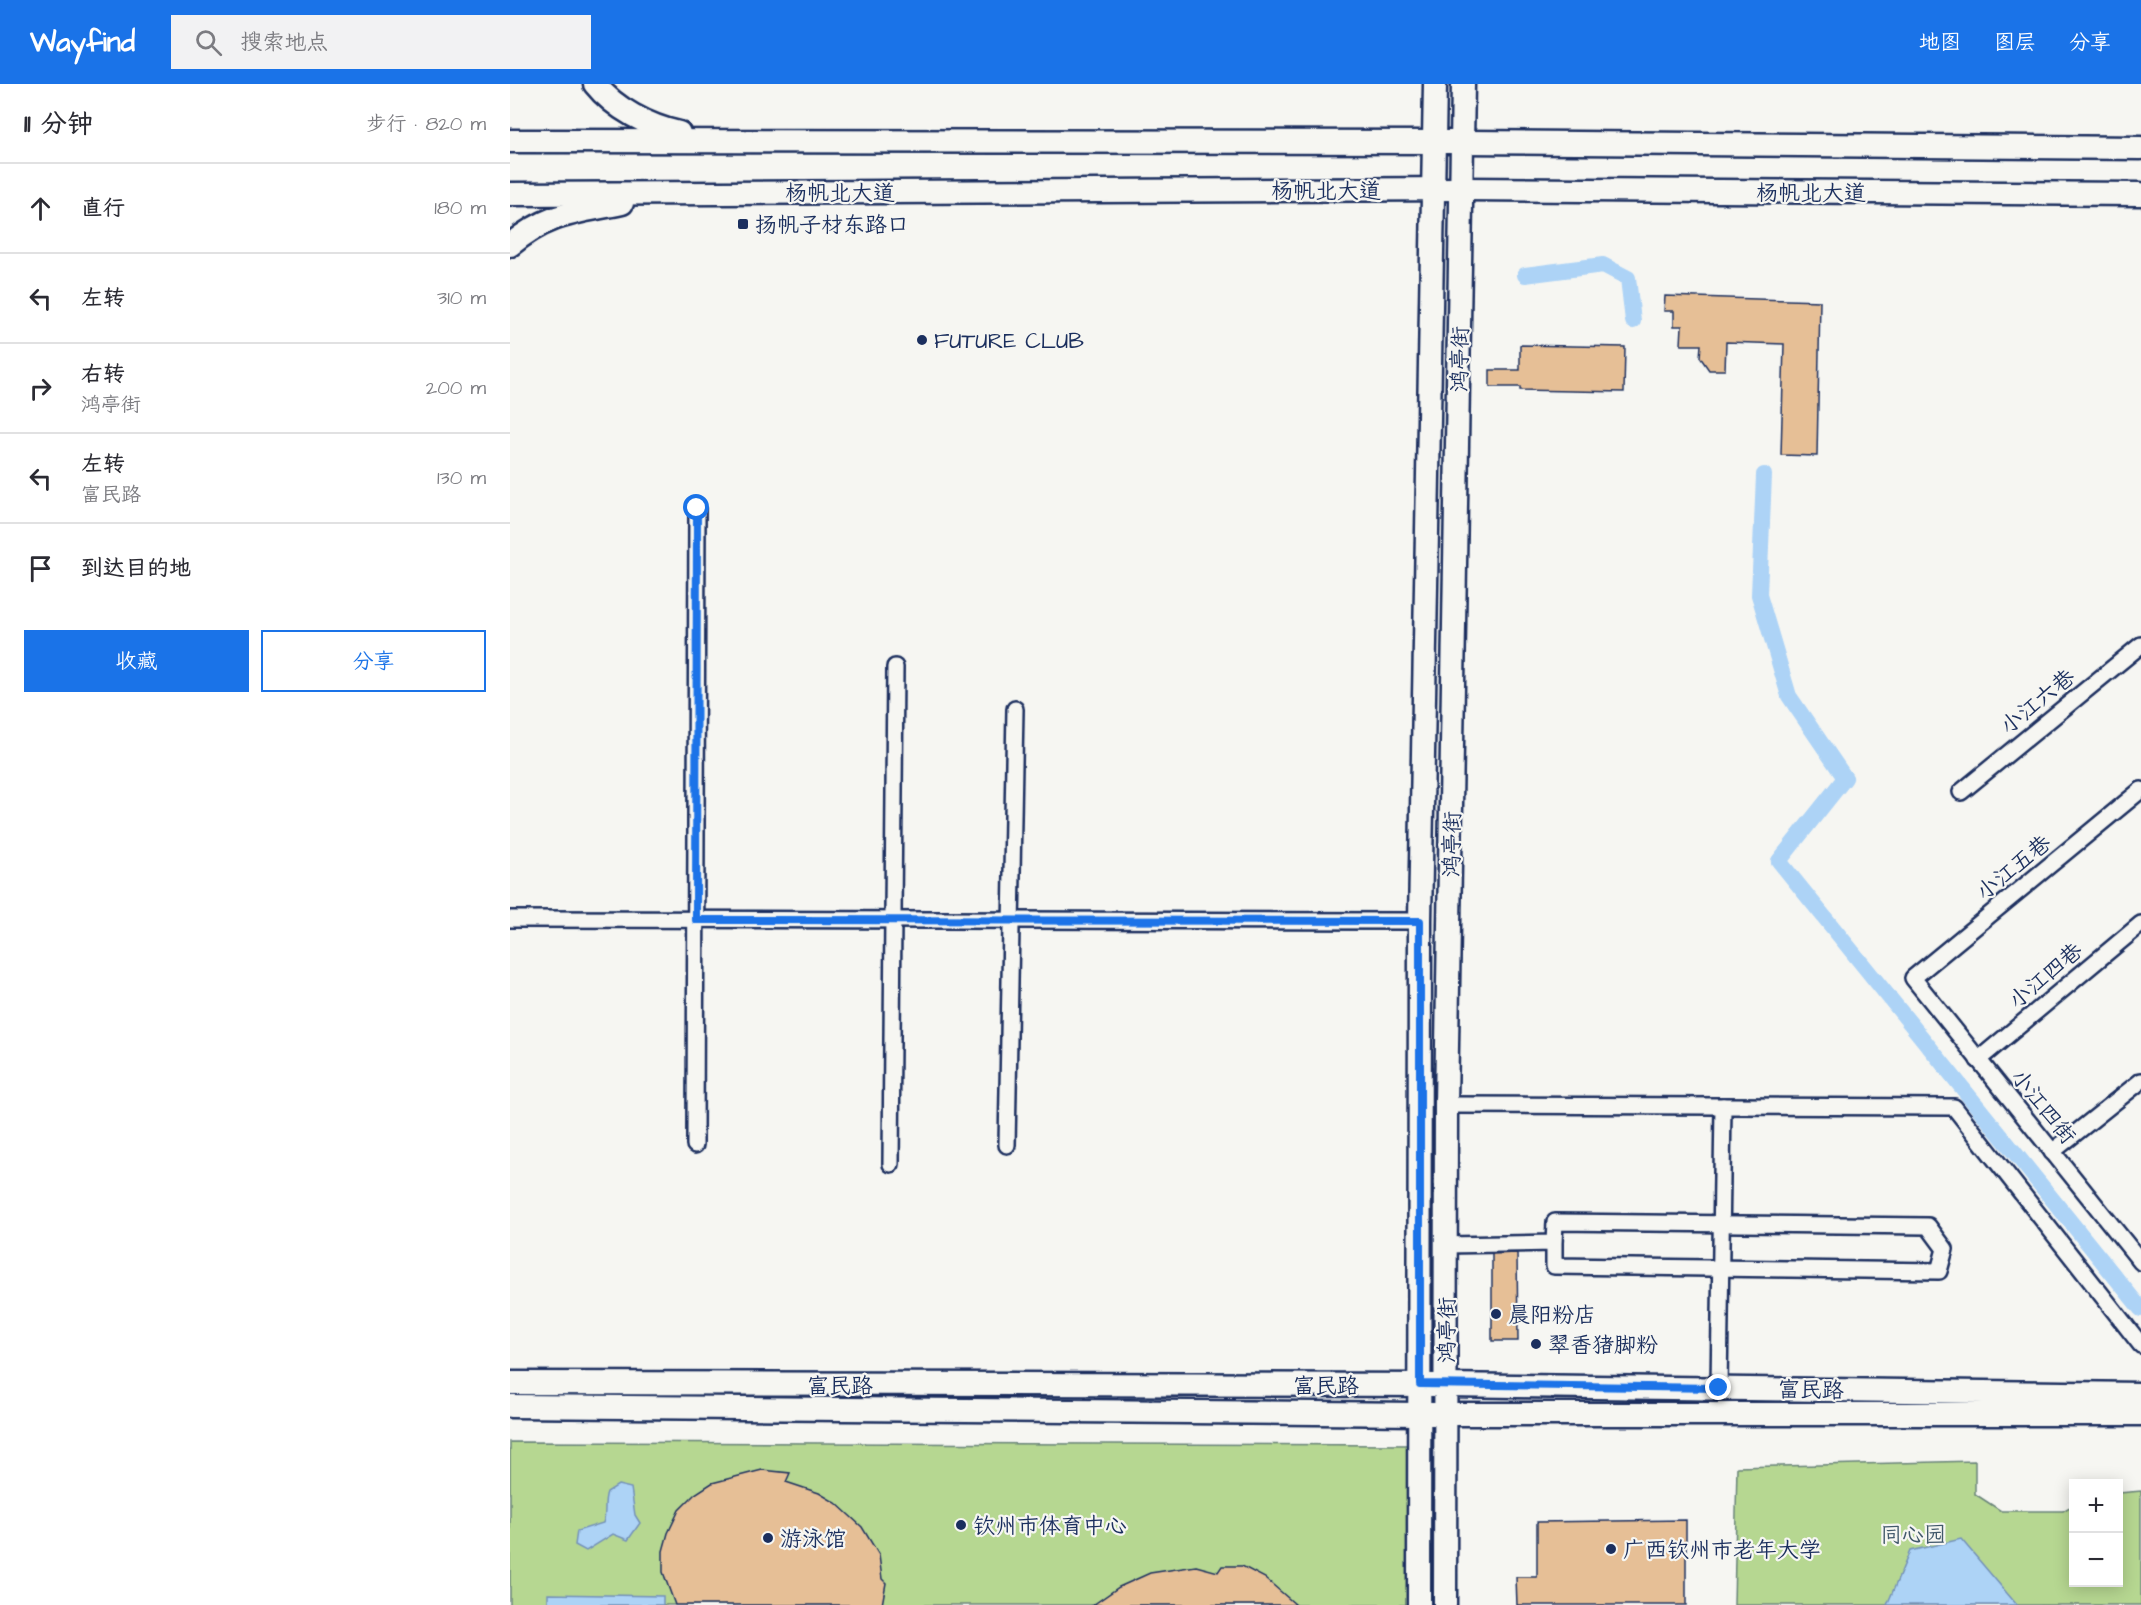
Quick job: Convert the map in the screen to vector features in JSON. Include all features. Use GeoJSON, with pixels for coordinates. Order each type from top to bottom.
{"type":"FeatureCollection","features":[{"type":"Feature","properties":{"kind":"street"},"geometry":{"type":"LineString","coordinates":[[595,84],[619,105],[652,127],[709,141]]}},
{"type":"Feature","properties":{"kind":"street","name":"鸿亭街"},"geometry":{"type":"LineString","coordinates":[[1419,1605],[1420,921],[1435,84]]}},
{"type":"Feature","properties":{"kind":"street","name":"鸿亭街"},"geometry":{"type":"LineString","coordinates":[[1445,1605],[1446,1105],[1463,142],[1462,84]]}},
{"type":"Feature","properties":{"kind":"street","name":"杨帆北大道"},"geometry":{"type":"LineString","coordinates":[[510,141],[1463,142],[2141,148]]}},
{"type":"Feature","properties":{"kind":"street","name":"杨帆北大道"},"geometry":{"type":"LineString","coordinates":[[510,194],[1462,189],[2141,194]]}},
{"type":"Feature","properties":{"kind":"street"},"geometry":{"type":"LineString","coordinates":[[510,245],[526,232],[553,217],[673,193]]}},
{"type":"Feature","properties":{"kind":"street"},"geometry":{"type":"LineString","coordinates":[[695,1145],[697,508]]}},
{"type":"Feature","properties":{"kind":"street","name":"小江六巷"},"geometry":{"type":"LineString","coordinates":[[1961,792],[2141,645]]}},
{"type":"Feature","properties":{"kind":"street"},"geometry":{"type":"LineString","coordinates":[[891,1164],[895,667]]}},
{"type":"Feature","properties":{"kind":"street"},"geometry":{"type":"LineString","coordinates":[[1007,1145],[1015,709]]}},
{"type":"Feature","properties":{"kind":"street","name":"小江五巷"},"geometry":{"type":"LineString","coordinates":[[1913,978],[2141,790]]}},
{"type":"Feature","properties":{"kind":"street"},"geometry":{"type":"LineString","coordinates":[[510,920],[1420,921]]}},
{"type":"Feature","properties":{"kind":"street","name":"小江四巷"},"geometry":{"type":"LineString","coordinates":[[1978,1060],[2141,924]]}},
{"type":"Feature","properties":{"kind":"street","name":"小江四街"},"geometry":{"type":"LineString","coordinates":[[1913,978],[2052,1152],[2135,1244],[2141,1262]]}},
{"type":"Feature","properties":{"kind":"street"},"geometry":{"type":"LineString","coordinates":[[2052,1152],[2141,1081]]}},
{"type":"Feature","properties":{"kind":"street"},"geometry":{"type":"LineString","coordinates":[[1446,1105],[1954,1107],[2141,1345]]}},
{"type":"Feature","properties":{"kind":"street"},"geometry":{"type":"LineString","coordinates":[[1719,1388],[1723,1106]]}},
{"type":"Feature","properties":{"kind":"street"},"geometry":{"type":"LineString","coordinates":[[1555,1222],[1721,1222],[1928,1226],[1945,1249],[1939,1271],[1720,1269],[1554,1266],[1554,1244],[1555,1222]]}},
{"type":"Feature","properties":{"kind":"street"},"geometry":{"type":"LineString","coordinates":[[1446,1245],[1554,1244]]}},
{"type":"Feature","properties":{"kind":"street","name":"富民路"},"geometry":{"type":"LineString","coordinates":[[510,1383],[1446,1384],[2141,1394]]}},
{"type":"Feature","properties":{"kind":"street","name":"富民路"},"geometry":{"type":"LineString","coordinates":[[510,1406],[1420,1414],[2141,1414]]}},
{"type":"Feature","properties":{"kind":"green space","name":"钦州市体育中心"},"geometry":{"type":"Polygon","coordinates":[[[510,1442],[1412,1445],[1411,1605],[510,1605],[510,1442]]]}},
{"type":"Feature","properties":{"kind":"green space","name":"同心园"},"geometry":{"type":"Polygon","coordinates":[[[1975,1461],[1975,1494],[2001,1511],[2063,1511],[2069,1507],[2069,1587],[2123,1587],[2123,1493],[2141,1491],[2141,1605],[1734,1605],[1737,1467],[1975,1461]]]}},
{"type":"Feature","properties":{"kind":"water"},"geometry":{"type":"Polygon","coordinates":[[[618,1485],[631,1488],[635,1515],[640,1523],[628,1540],[613,1534],[586,1551],[575,1545],[577,1531],[603,1523],[607,1492],[618,1485]]]}},
{"type":"Feature","properties":{"kind":"water"},"geometry":{"type":"Polygon","coordinates":[[[1961,1539],[2017,1605],[1887,1605],[1910,1551],[1961,1539]]]}},
{"type":"Feature","properties":{"kind":"water"},"geometry":{"type":"Polygon","coordinates":[[[548,1594],[663,1596],[663,1605],[548,1605],[548,1594]]]}},
{"type":"Feature","properties":{"kind":"building"},"geometry":{"type":"Polygon","coordinates":[[[1665,296],[1820,301],[1817,456],[1781,455],[1784,344],[1726,342],[1725,370],[1709,370],[1700,357],[1701,345],[1681,345],[1682,326],[1674,326],[1674,311],[1664,311],[1665,296]]]}},
{"type":"Feature","properties":{"kind":"building"},"geometry":{"type":"Polygon","coordinates":[[[1520,345],[1625,347],[1624,392],[1520,390],[1520,387],[1490,387],[1490,370],[1520,370],[1520,345]]]}},
{"type":"Feature","properties":{"kind":"building"},"geometry":{"type":"Polygon","coordinates":[[[1517,1253],[1518,1341],[1492,1341],[1492,1254],[1517,1253]]]}},
{"type":"Feature","properties":{"kind":"building","name":"游泳馆"},"geometry":{"type":"Polygon","coordinates":[[[762,1470],[790,1473],[786,1482],[819,1493],[836,1503],[862,1527],[879,1555],[882,1579],[886,1583],[882,1605],[675,1605],[663,1572],[663,1551],[668,1533],[679,1510],[695,1494],[712,1483],[762,1470]]]}},
{"type":"Feature","properties":{"kind":"building","name":"广西钦州市老年大学"},"geometry":{"type":"Polygon","coordinates":[[[1686,1520],[1686,1605],[1517,1605],[1516,1577],[1537,1577],[1537,1522],[1686,1520]]]}},
{"type":"Feature","properties":{"kind":"building"},"geometry":{"type":"Polygon","coordinates":[[[1196,1566],[1218,1572],[1222,1566],[1242,1566],[1265,1578],[1296,1605],[1093,1605],[1119,1587],[1150,1573],[1196,1566]]]}},
{"type":"Feature","properties":{"kind":"waterway"},"geometry":{"type":"LineString","coordinates":[[1525,275],[1603,265],[1628,278],[1633,321]]}},
{"type":"Feature","properties":{"kind":"waterway"},"geometry":{"type":"LineString","coordinates":[[1764,475],[1759,595],[1789,696],[1845,778],[1779,861],[2141,1309]]}},
{"type":"Feature","properties":{"kind":"place","name":"扬帆子材东路口"},"geometry":{"type":"Point","coordinates":[743,224]}},
{"type":"Feature","properties":{"kind":"place","name":"FUTURE CLUB"},"geometry":{"type":"Point","coordinates":[922,340]}},
{"type":"Feature","properties":{"kind":"place","name":"晨阳粉店"},"geometry":{"type":"Point","coordinates":[1496,1314]}},
{"type":"Feature","properties":{"kind":"place","name":"翠香猪脚粉"},"geometry":{"type":"Point","coordinates":[1536,1344]}},
{"type":"Feature","properties":{"kind":"place","name":"钦州市体育中心"},"geometry":{"type":"Point","coordinates":[961,1525]}},
{"type":"Feature","properties":{"kind":"place","name":"游泳馆"},"geometry":{"type":"Point","coordinates":[768,1538]}},
{"type":"Feature","properties":{"kind":"place","name":"广西钦州市老年大学"},"geometry":{"type":"Point","coordinates":[1611,1549]}},
{"type":"Feature","properties":{"kind":"route"},"geometry":{"type":"LineString","coordinates":[[697,508],[696,920],[1420,921],[1420,1384],[1719,1388]]}}]}
